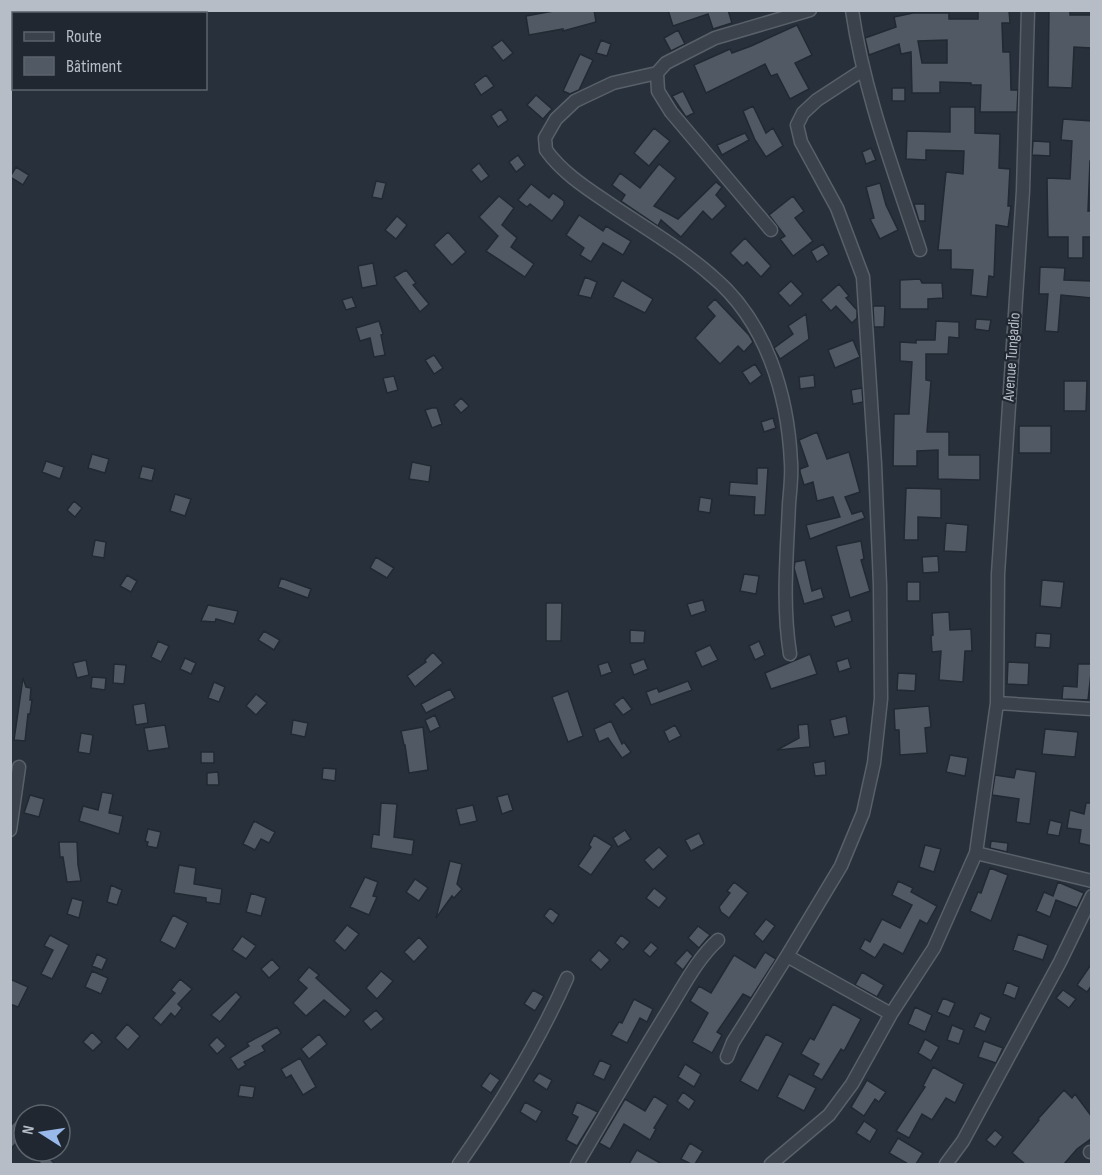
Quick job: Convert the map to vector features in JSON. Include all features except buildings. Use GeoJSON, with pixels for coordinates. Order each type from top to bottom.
{"type":"FeatureCollection","features":[{"type":"Feature","properties":{"kind":"street"},"geometry":{"type":"LineString","coordinates":[[790,654],[784,601],[792,465],[790,445],[783,401],[771,362],[756,327],[739,302],[713,276],[569,175],[546,150],[545,138],[556,119],[575,101],[613,83],[657,73],[666,63],[715,38],[810,10]]}},
{"type":"Feature","properties":{"kind":"street"},"geometry":{"type":"LineString","coordinates":[[852,10],[863,70],[920,250]]}},
{"type":"Feature","properties":{"kind":"street","name":"Avenue Tungadio"},"geometry":{"type":"LineString","coordinates":[[771,1164],[829,1115],[852,1084],[891,1014],[934,948],[976,853],[997,704],[998,574],[1023,191],[1028,10]]}},
{"type":"Feature","properties":{"kind":"street"},"geometry":{"type":"LineString","coordinates":[[727,1057],[733,1042],[841,866],[863,813],[874,763],[882,699],[875,464],[863,278],[837,208],[801,142],[797,125],[803,113],[817,100],[863,70]]}},
{"type":"Feature","properties":{"kind":"street"},"geometry":{"type":"LineString","coordinates":[[657,73],[658,91],[671,112],[771,230]]}},
{"type":"Feature","properties":{"kind":"street"},"geometry":{"type":"LineString","coordinates":[[997,704],[1092,709]]}},
{"type":"Feature","properties":{"kind":"street"},"geometry":{"type":"LineString","coordinates":[[10,830],[19,767]]}},
{"type":"Feature","properties":{"kind":"street"},"geometry":{"type":"LineString","coordinates":[[976,853],[1092,881]]}},
{"type":"Feature","properties":{"kind":"street"},"geometry":{"type":"LineString","coordinates":[[946,1164],[963,1141],[1048,984],[1092,896]]}},
{"type":"Feature","properties":{"kind":"street"},"geometry":{"type":"LineString","coordinates":[[577,1164],[688,979],[709,948],[718,940]]}},
{"type":"Feature","properties":{"kind":"street"},"geometry":{"type":"LineString","coordinates":[[787,956],[891,1014]]}},
{"type":"Feature","properties":{"kind":"street"},"geometry":{"type":"LineString","coordinates":[[459,1164],[492,1117],[547,1023],[567,978]]}}]}
